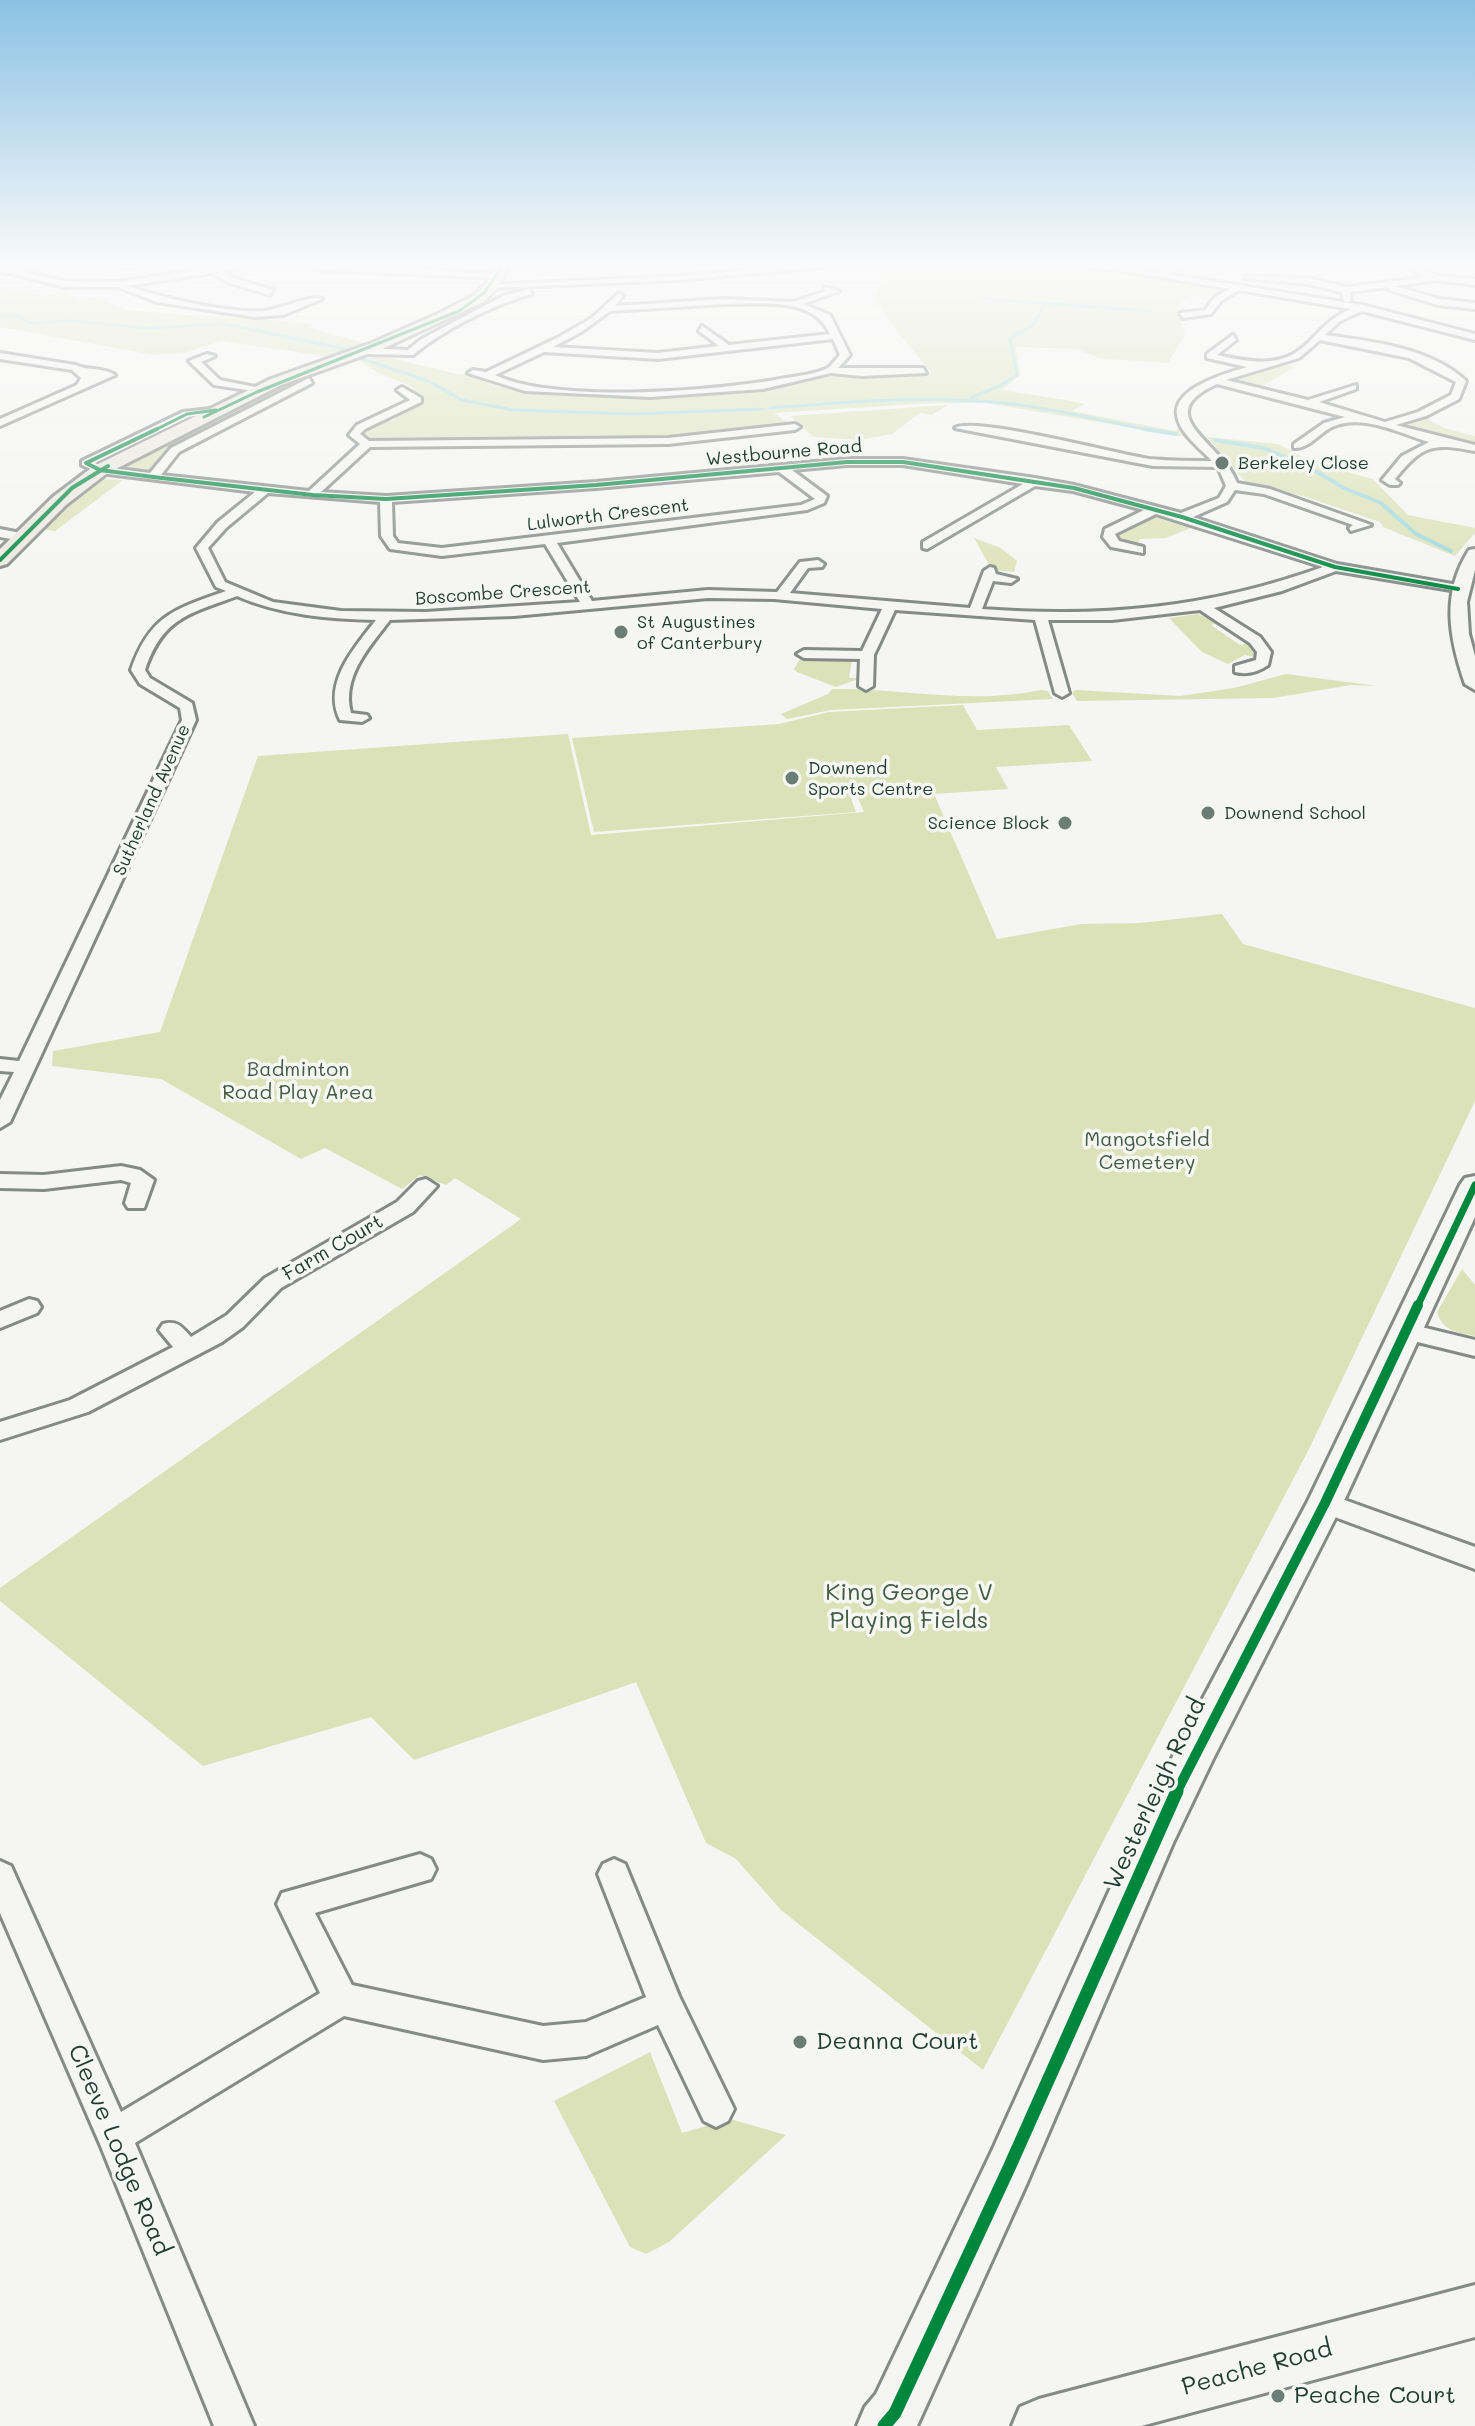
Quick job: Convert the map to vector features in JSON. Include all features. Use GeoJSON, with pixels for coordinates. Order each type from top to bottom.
{"type":"FeatureCollection","features":[{"type":"Feature","properties":{"kind":"main road"},"geometry":{"type":"LineString","coordinates":[[0,560],[72,488],[100,470],[216,410],[298,375]]}},
{"type":"Feature","properties":{"kind":"street"},"geometry":{"type":"LineString","coordinates":[[0,423],[81,387],[85,378],[79,375]]}},
{"type":"Feature","properties":{"kind":"street"},"geometry":{"type":"LineString","coordinates":[[209,375],[217,383],[260,389]]}},
{"type":"Feature","properties":{"kind":"street"},"geometry":{"type":"LineString","coordinates":[[492,375],[507,384],[535,389],[653,393],[727,389],[811,375]]}},
{"type":"Feature","properties":{"kind":"street"},"geometry":{"type":"LineString","coordinates":[[1182,517],[1223,500],[1232,486],[1230,479],[1183,420],[1182,404],[1190,393],[1234,375]]}},
{"type":"Feature","properties":{"kind":"street"},"geometry":{"type":"LineString","coordinates":[[1386,425],[1422,414],[1455,397],[1461,381],[1455,375]]}},
{"type":"Feature","properties":{"kind":"street"},"geometry":{"type":"LineString","coordinates":[[153,477],[175,450],[309,381]]}},
{"type":"Feature","properties":{"kind":"street"},"geometry":{"type":"LineString","coordinates":[[1216,381],[1310,403],[1438,441],[1475,448]]}},
{"type":"Feature","properties":{"kind":"street"},"geometry":{"type":"LineString","coordinates":[[402,390],[417,400],[361,427],[354,435],[367,444],[672,445],[774,427],[795,427]]}},
{"type":"Feature","properties":{"kind":"street"},"geometry":{"type":"LineString","coordinates":[[1310,403],[1355,390]]}},
{"type":"Feature","properties":{"kind":"street"},"geometry":{"type":"LineString","coordinates":[[1298,446],[1328,425],[1356,417]]}},
{"type":"Feature","properties":{"kind":"street"},"geometry":{"type":"LineString","coordinates":[[960,428],[1010,434],[1144,461],[1199,466],[1218,464]]}},
{"type":"Feature","properties":{"kind":"street"},"geometry":{"type":"LineString","coordinates":[[1394,483],[1388,480],[1406,458],[1438,441]]}},
{"type":"Feature","properties":{"kind":"street"},"geometry":{"type":"LineString","coordinates":[[311,495],[367,444]]}},
{"type":"Feature","properties":{"kind":"street","name":"Westbourne Road"},"geometry":{"type":"LineString","coordinates":[[100,470],[311,495],[386,499],[699,471],[903,462],[1035,481],[1156,509],[1335,567],[1458,589]]}},
{"type":"Feature","properties":{"kind":"street","name":"Lulworth Crescent"},"geometry":{"type":"LineString","coordinates":[[386,499],[387,536],[394,546],[442,552],[803,508],[820,501],[821,496],[781,468]]}},
{"type":"Feature","properties":{"kind":"street"},"geometry":{"type":"LineString","coordinates":[[927,545],[1035,481]]}},
{"type":"Feature","properties":{"kind":"street"},"geometry":{"type":"LineString","coordinates":[[1232,486],[1266,491],[1365,525],[1355,528]]}},
{"type":"Feature","properties":{"kind":"street","name":"Boscombe Crescent"},"geometry":{"type":"LineString","coordinates":[[266,489],[222,525],[202,548],[207,573],[215,583],[234,593],[290,608],[385,617],[451,617],[707,594],[781,595],[1041,618],[1137,615],[1205,608],[1252,596],[1335,567]]}},
{"type":"Feature","properties":{"kind":"street"},"geometry":{"type":"LineString","coordinates":[[1139,550],[1115,544],[1109,532],[1156,509]]}},
{"type":"Feature","properties":{"kind":"street"},"geometry":{"type":"LineString","coordinates":[[0,533],[22,537]]}},
{"type":"Feature","properties":{"kind":"street"},"geometry":{"type":"LineString","coordinates":[[549,540],[588,605]]}},
{"type":"Feature","properties":{"kind":"street"},"geometry":{"type":"LineString","coordinates":[[1475,554],[1458,589],[1460,644],[1475,684]]}},
{"type":"Feature","properties":{"kind":"street"},"geometry":{"type":"LineString","coordinates":[[781,595],[804,565],[818,564]]}},
{"type":"Feature","properties":{"kind":"street"},"geometry":{"type":"LineString","coordinates":[[973,613],[989,574],[1011,579]]}},
{"type":"Feature","properties":{"kind":"street","name":"Sutherland Avenue"},"geometry":{"type":"LineString","coordinates":[[0,1122],[189,720],[187,706],[145,681],[138,670],[144,651],[160,623],[234,593]]}},
{"type":"Feature","properties":{"kind":"street"},"geometry":{"type":"LineString","coordinates":[[866,686],[867,655],[890,606]]}},
{"type":"Feature","properties":{"kind":"street"},"geometry":{"type":"LineString","coordinates":[[1205,608],[1255,640],[1264,652],[1263,662],[1254,670]]}},
{"type":"Feature","properties":{"kind":"street"},"geometry":{"type":"LineString","coordinates":[[335,693],[351,663],[385,617]]}},
{"type":"Feature","properties":{"kind":"street"},"geometry":{"type":"LineString","coordinates":[[1041,618],[1062,693]]}},
{"type":"Feature","properties":{"kind":"street"},"geometry":{"type":"LineString","coordinates":[[804,654],[867,655]]}},
{"type":"Feature","properties":{"kind":"street"},"geometry":{"type":"LineString","coordinates":[[335,693],[360,691]]}},
{"type":"Feature","properties":{"kind":"street"},"geometry":{"type":"LineString","coordinates":[[335,693],[345,717],[362,718]]}},
{"type":"Feature","properties":{"kind":"street"},"geometry":{"type":"LineString","coordinates":[[0,1065],[26,1067]]}},
{"type":"Feature","properties":{"kind":"street"},"geometry":{"type":"LineString","coordinates":[[0,1181],[46,1182],[108,1174],[135,1175],[143,1180],[136,1203]]}},
{"type":"Feature","properties":{"kind":"street","name":"Westerleigh Road"},"geometry":{"type":"LineString","coordinates":[[900,2422],[1154,1839],[1204,1735],[1325,1503],[1475,1185]]}},
{"type":"Feature","properties":{"kind":"street","name":"Farm Court"},"geometry":{"type":"LineString","coordinates":[[0,1431],[79,1406],[188,1349],[235,1321],[273,1283],[289,1272],[426,1186]]}},
{"type":"Feature","properties":{"kind":"street"},"geometry":{"type":"LineString","coordinates":[[0,1320],[29,1307]]}},
{"type":"Feature","properties":{"kind":"street"},"geometry":{"type":"LineString","coordinates":[[171,1330],[188,1349]]}},
{"type":"Feature","properties":{"kind":"street"},"geometry":{"type":"LineString","coordinates":[[1405,1331],[1475,1348]]}},
{"type":"Feature","properties":{"kind":"street"},"geometry":{"type":"LineString","coordinates":[[1325,1503],[1475,1558]]}},
{"type":"Feature","properties":{"kind":"street"},"geometry":{"type":"LineString","coordinates":[[341,1999],[293,1904],[420,1869]]}},
{"type":"Feature","properties":{"kind":"street"},"geometry":{"type":"LineString","coordinates":[[614,1874],[666,2005],[716,2109]]}},
{"type":"Feature","properties":{"kind":"street","name":"Cleeve Lodge Road"},"geometry":{"type":"LineString","coordinates":[[0,1876],[114,2136],[234,2426]]}},
{"type":"Feature","properties":{"kind":"street"},"geometry":{"type":"LineString","coordinates":[[114,2136],[341,1999],[543,2043],[586,2039],[666,2005]]}},
{"type":"Feature","properties":{"kind":"street","name":"Peache Road"},"geometry":{"type":"LineString","coordinates":[[1039,2426],[1475,2311]]}},
{"type":"Feature","properties":{"kind":"green space"},"geometry":{"type":"Polygon","coordinates":[[[384,375],[483,376],[491,384],[540,393],[679,395],[828,377],[1020,375],[1002,390],[1085,404],[1072,411],[1175,431],[1179,428],[1186,437],[986,403],[932,403],[774,413],[793,426],[773,424],[765,429],[649,440],[374,440],[360,436],[369,425],[393,421],[396,418],[391,416],[422,400],[415,395],[413,387],[384,375]]]}},
{"type":"Feature","properties":{"kind":"green space"},"geometry":{"type":"Polygon","coordinates":[[[1281,375],[1259,388],[1240,382],[1237,378],[1281,375]]]}},
{"type":"Feature","properties":{"kind":"green space"},"geometry":{"type":"Polygon","coordinates":[[[285,384],[295,385],[173,450],[153,471],[123,468],[285,384]]]}},
{"type":"Feature","properties":{"kind":"green space"},"geometry":{"type":"Polygon","coordinates":[[[948,405],[932,415],[920,413],[892,434],[860,440],[814,437],[790,416],[948,405]]]}},
{"type":"Feature","properties":{"kind":"green space"},"geometry":{"type":"Polygon","coordinates":[[[1424,417],[1444,428],[1475,436],[1475,445],[1411,429],[1409,424],[1424,417]]]}},
{"type":"Feature","properties":{"kind":"green space"},"geometry":{"type":"Polygon","coordinates":[[[1207,437],[1278,444],[1314,463],[1373,479],[1408,515],[1475,528],[1475,533],[1455,556],[1383,527],[1380,522],[1303,496],[1247,484],[1207,437]]]}},
{"type":"Feature","properties":{"kind":"green space"},"geometry":{"type":"Polygon","coordinates":[[[102,479],[123,480],[55,531],[40,529],[79,491],[102,479]]]}},
{"type":"Feature","properties":{"kind":"green space"},"geometry":{"type":"Polygon","coordinates":[[[1155,514],[1196,526],[1165,538],[1140,539],[1137,545],[1118,542],[1115,535],[1118,531],[1155,514]]]}},
{"type":"Feature","properties":{"kind":"green space"},"geometry":{"type":"Polygon","coordinates":[[[974,538],[1001,548],[1017,561],[1014,572],[992,570],[974,538]]]}},
{"type":"Feature","properties":{"kind":"green space"},"geometry":{"type":"Polygon","coordinates":[[[1197,614],[1219,622],[1211,625],[1240,645],[1251,643],[1258,652],[1258,658],[1245,655],[1228,664],[1202,652],[1169,618],[1197,614]]]}},
{"type":"Feature","properties":{"kind":"green space"},"geometry":{"type":"Polygon","coordinates":[[[800,659],[852,660],[849,678],[861,678],[836,687],[797,672],[794,669],[800,659]]]}},
{"type":"Feature","properties":{"kind":"green space"},"geometry":{"type":"Polygon","coordinates":[[[1286,674],[1377,686],[1351,685],[1273,698],[1077,701],[1072,693],[1075,690],[1180,696],[1234,688],[1286,674]]]}},
{"type":"Feature","properties":{"kind":"green space"},"geometry":{"type":"Polygon","coordinates":[[[832,689],[961,696],[1041,690],[1048,691],[1053,699],[831,710],[787,719],[781,714],[828,694],[832,689]]]}},
{"type":"Feature","properties":{"kind":"green space","name":"King George V Playing Fields"},"geometry":{"type":"Polygon","coordinates":[[[963,705],[977,730],[1069,725],[1092,761],[996,767],[1008,789],[934,794],[997,939],[1081,924],[1140,923],[1222,914],[1243,944],[1475,1008],[1475,1101],[1308,1451],[983,2070],[781,1910],[736,1859],[706,1843],[636,1682],[414,1760],[371,1717],[203,1766],[0,1601],[0,1588],[521,1219],[455,1178],[446,1185],[420,1175],[402,1189],[325,1148],[301,1159],[161,1079],[52,1066],[53,1051],[160,1032],[258,756],[568,734],[591,835],[864,812],[858,798],[851,798],[856,812],[594,832],[572,738],[779,724],[829,712],[963,705]]]}},
{"type":"Feature","properties":{"kind":"green space"},"geometry":{"type":"Polygon","coordinates":[[[1462,1269],[1475,1285],[1475,1336],[1446,1327],[1437,1312],[1462,1269]]]}},
{"type":"Feature","properties":{"kind":"green space"},"geometry":{"type":"Polygon","coordinates":[[[650,2052],[682,2133],[730,2119],[786,2135],[669,2242],[646,2254],[630,2247],[554,2101],[650,2052]]]}},
{"type":"Feature","properties":{"kind":"waterway"},"geometry":{"type":"LineString","coordinates":[[411,375],[428,381]]}},
{"type":"Feature","properties":{"kind":"waterway"},"geometry":{"type":"LineString","coordinates":[[1001,385],[1017,375]]}},
{"type":"Feature","properties":{"kind":"waterway"},"geometry":{"type":"LineString","coordinates":[[432,383],[462,400],[513,410],[632,414],[763,409]]}},
{"type":"Feature","properties":{"kind":"waterway"},"geometry":{"type":"LineString","coordinates":[[971,398],[999,386]]}},
{"type":"Feature","properties":{"kind":"waterway"},"geometry":{"type":"LineString","coordinates":[[770,408],[887,400],[975,401],[1042,408],[1149,430]]}},
{"type":"Feature","properties":{"kind":"waterway"},"geometry":{"type":"LineString","coordinates":[[1144,429],[1149,430]]}},
{"type":"Feature","properties":{"kind":"waterway"},"geometry":{"type":"LineString","coordinates":[[1149,430],[1176,434]]}},
{"type":"Feature","properties":{"kind":"waterway"},"geometry":{"type":"LineString","coordinates":[[1149,430],[1155,431]]}},
{"type":"Feature","properties":{"kind":"waterway"},"geometry":{"type":"LineString","coordinates":[[1215,440],[1263,448],[1307,466],[1344,488],[1381,503],[1416,534],[1451,551]]}},
{"type":"Feature","properties":{"kind":"cycle path"},"geometry":{"type":"LineString","coordinates":[[204,417],[300,375]]}},
{"type":"Feature","properties":{"kind":"cycle path"},"geometry":{"type":"LineString","coordinates":[[216,410],[187,414],[86,463],[100,470],[153,477],[313,495],[386,499],[596,485],[847,462],[903,462],[1074,488],[1182,517],[1335,567],[1458,589]]}},
{"type":"Feature","properties":{"kind":"cycle path"},"geometry":{"type":"LineString","coordinates":[[0,560],[72,488],[108,466]]}},
{"type":"Feature","properties":{"kind":"cycle path"},"geometry":{"type":"LineString","coordinates":[[884,2426],[895,2413],[1009,2168],[1154,1839],[1197,1749],[1325,1503],[1475,1185]]}},
{"type":"Feature","properties":{"kind":"place","name":"Berkeley Close"},"geometry":{"type":"Point","coordinates":[1222,463]}},
{"type":"Feature","properties":{"kind":"place","name":"St Augustines of Canterbury"},"geometry":{"type":"Point","coordinates":[621,632]}},
{"type":"Feature","properties":{"kind":"place","name":"Downend Sports Centre"},"geometry":{"type":"Point","coordinates":[792,778]}},
{"type":"Feature","properties":{"kind":"place","name":"Downend School"},"geometry":{"type":"Point","coordinates":[1208,813]}},
{"type":"Feature","properties":{"kind":"place","name":"Science Block"},"geometry":{"type":"Point","coordinates":[1065,823]}},
{"type":"Feature","properties":{"kind":"place","name":"Deanna Court"},"geometry":{"type":"Point","coordinates":[800,2042]}},
{"type":"Feature","properties":{"kind":"place","name":"Peache Court"},"geometry":{"type":"Point","coordinates":[1278,2396]}},
{"type":"Feature","properties":{"kind":"park label","name":"Badminton Road Play Area"},"geometry":{"type":"Point","coordinates":[298,1082]}},
{"type":"Feature","properties":{"kind":"park label","name":"Mangotsfield Cemetery"},"geometry":{"type":"Point","coordinates":[1147,1152]}}]}
